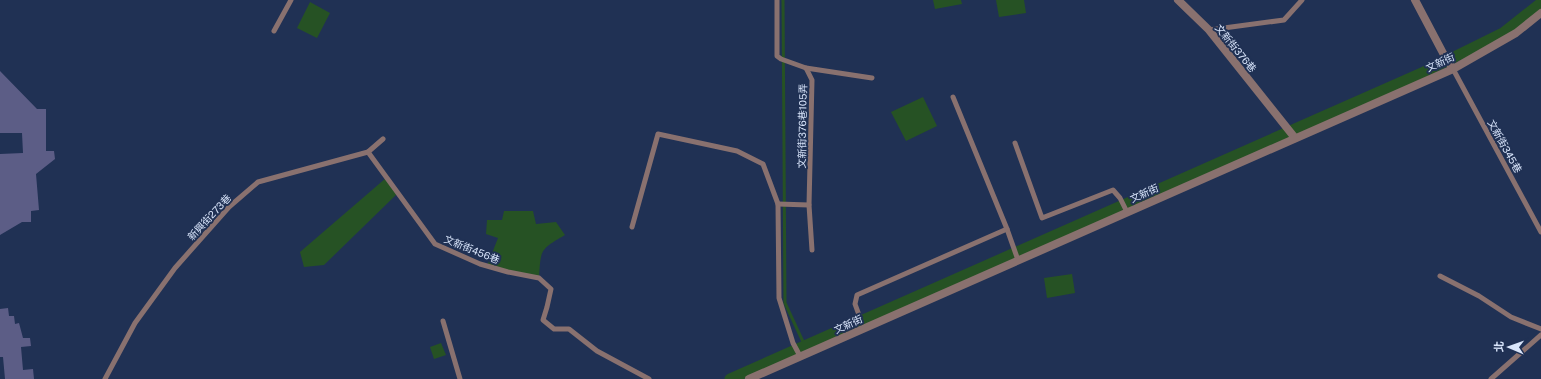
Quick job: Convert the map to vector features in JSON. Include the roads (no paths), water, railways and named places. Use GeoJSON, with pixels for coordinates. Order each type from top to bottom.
{"type":"FeatureCollection","features":[{"type":"Feature","properties":{"kind":"street","name":"文新街376巷"},"geometry":{"type":"LineString","coordinates":[[1178,0],[1209,30],[1295,137]]}},
{"type":"Feature","properties":{"kind":"street"},"geometry":{"type":"LineString","coordinates":[[1415,0],[1442,53],[1451,66]]}},
{"type":"Feature","properties":{"kind":"street","name":"文新街"},"geometry":{"type":"LineString","coordinates":[[749,379],[798,353],[1295,137],[1451,66],[1516,33],[1541,13]]}},
{"type":"Feature","properties":{"kind":"lane"},"geometry":{"type":"LineString","coordinates":[[274,32],[291,0]]}},
{"type":"Feature","properties":{"kind":"lane"},"geometry":{"type":"LineString","coordinates":[[777,0],[777,56],[780,59],[806,68],[872,78]]}},
{"type":"Feature","properties":{"kind":"lane"},"geometry":{"type":"LineString","coordinates":[[1209,30],[1284,20],[1302,0]]}},
{"type":"Feature","properties":{"kind":"lane","name":"文新街345巷"},"geometry":{"type":"LineString","coordinates":[[1451,66],[1541,232]]}},
{"type":"Feature","properties":{"kind":"lane","name":"文新街376巷105弄"},"geometry":{"type":"LineString","coordinates":[[806,68],[812,80],[809,205],[812,250]]}},
{"type":"Feature","properties":{"kind":"lane"},"geometry":{"type":"LineString","coordinates":[[953,97],[1017,257]]}},
{"type":"Feature","properties":{"kind":"lane"},"geometry":{"type":"LineString","coordinates":[[632,227],[658,134],[737,151],[762,164],[779,204],[779,298],[793,343],[798,353]]}},
{"type":"Feature","properties":{"kind":"lane","name":"新興街273巷"},"geometry":{"type":"LineString","coordinates":[[105,379],[135,323],[175,268],[229,207],[258,182],[368,152],[383,139]]}},
{"type":"Feature","properties":{"kind":"lane"},"geometry":{"type":"LineString","coordinates":[[1015,143],[1042,218],[1113,190],[1120,198],[1126,210]]}},
{"type":"Feature","properties":{"kind":"lane","name":"文新街456巷"},"geometry":{"type":"LineString","coordinates":[[368,152],[435,244],[480,264],[508,272],[539,278],[551,290],[543,320],[554,329],[569,329],[597,351],[649,379]]}},
{"type":"Feature","properties":{"kind":"lane"},"geometry":{"type":"LineString","coordinates":[[779,204],[809,205]]}},
{"type":"Feature","properties":{"kind":"lane"},"geometry":{"type":"LineString","coordinates":[[859,315],[855,304],[857,295],[1007,230]]}},
{"type":"Feature","properties":{"kind":"lane"},"geometry":{"type":"LineString","coordinates":[[1440,276],[1479,296],[1511,317],[1541,329]]}},
{"type":"Feature","properties":{"kind":"lane"},"geometry":{"type":"LineString","coordinates":[[443,321],[460,379]]}},
{"type":"Feature","properties":{"kind":"lane"},"geometry":{"type":"LineString","coordinates":[[1491,379],[1541,335]]}},
{"type":"Feature","properties":{"kind":"waterway"},"geometry":{"type":"LineString","coordinates":[[783,0],[785,303],[805,346]]}},
{"type":"Feature","properties":{"kind":"waterway"},"geometry":{"type":"LineString","coordinates":[[730,379],[1424,72],[1503,33],[1541,3]]}}]}
